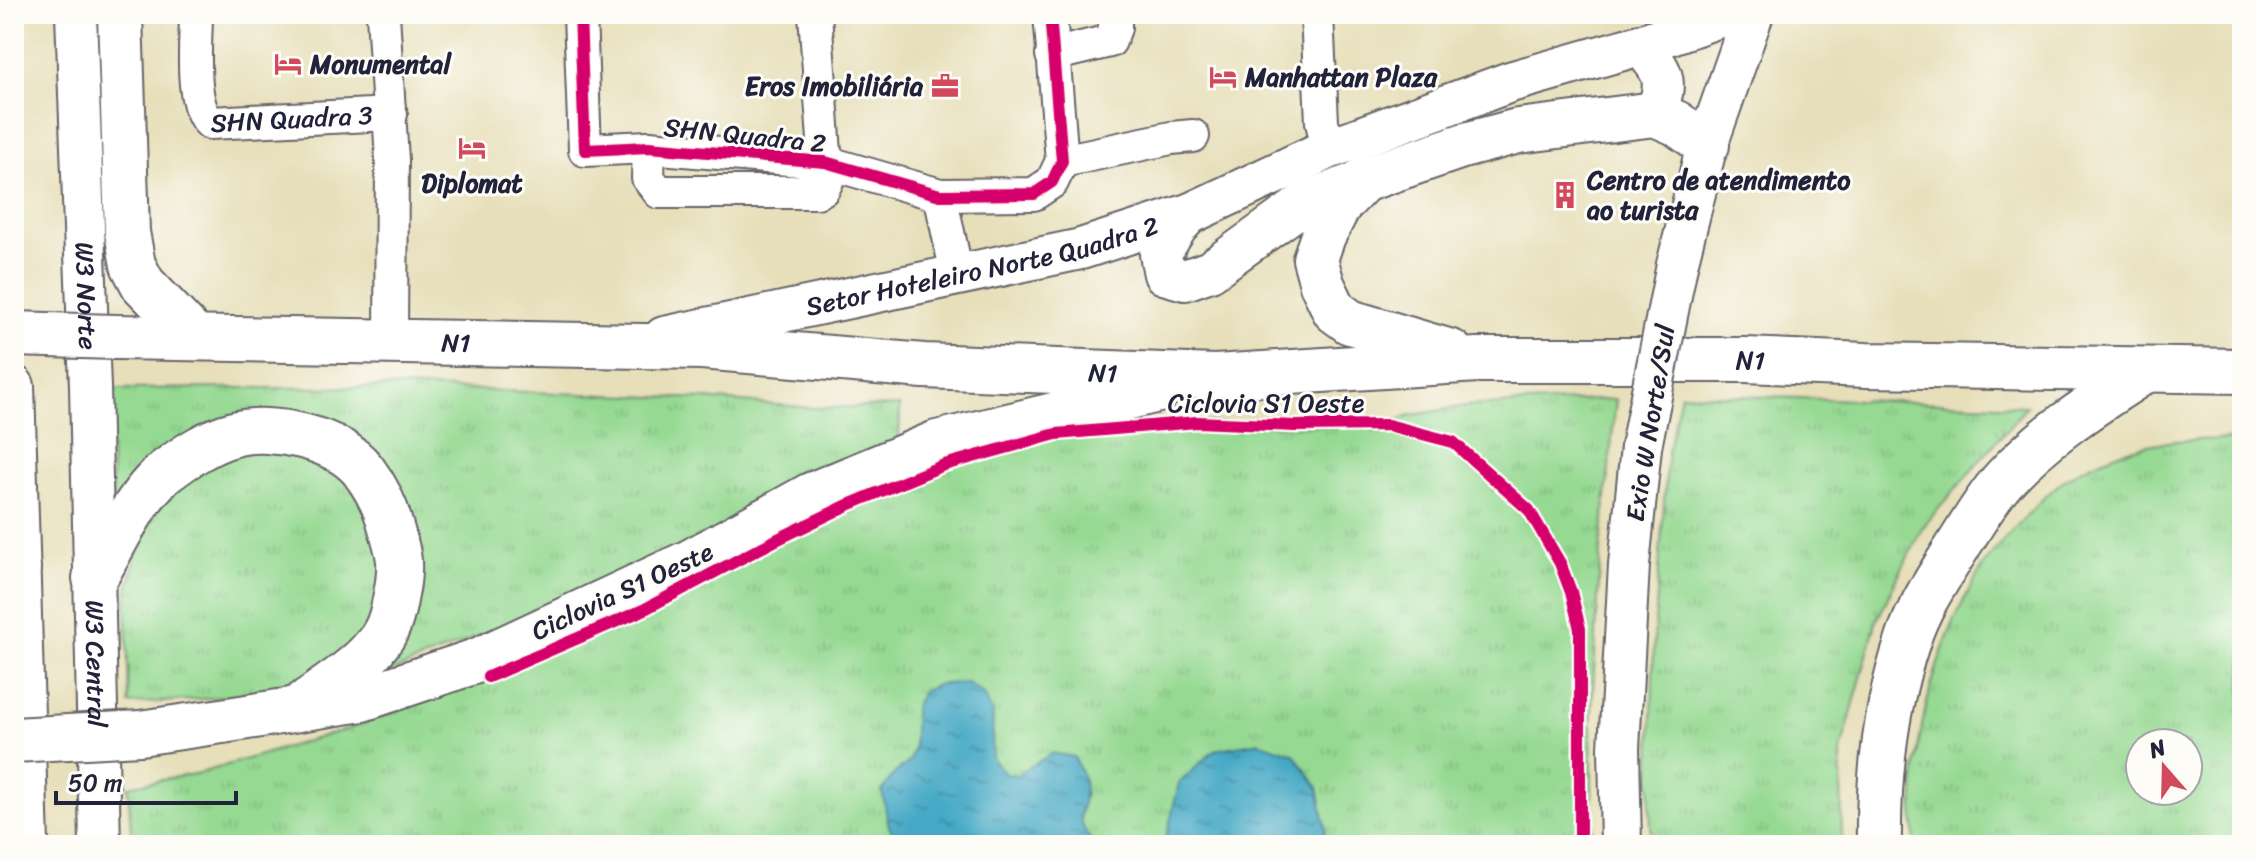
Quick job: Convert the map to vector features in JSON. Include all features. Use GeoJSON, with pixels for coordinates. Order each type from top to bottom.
{"type":"FeatureCollection","features":[{"type":"Feature","properties":{"kind":"highway"},"geometry":{"type":"LineString","coordinates":[[120,14],[127,232],[133,265],[143,284],[195,338]]}},
{"type":"Feature","properties":{"kind":"highway"},"geometry":{"type":"LineString","coordinates":[[1477,360],[1350,322],[1335,311],[1322,284],[1315,259],[1339,205],[1363,180],[1462,146],[1518,131],[1655,114],[1676,123],[1707,145]]}},
{"type":"Feature","properties":{"kind":"highway","name":"N1"},"geometry":{"type":"LineString","coordinates":[[14,334],[702,347],[924,366],[1215,377],[1477,360],[1745,360],[2242,371]]}},
{"type":"Feature","properties":{"kind":"highway"},"geometry":{"type":"LineString","coordinates":[[1879,845],[1878,794],[1888,723],[1908,640],[1925,600],[1986,501],[2006,477],[2074,417],[2146,370]]}},
{"type":"Feature","properties":{"kind":"highway"},"geometry":{"type":"LineString","coordinates":[[14,740],[140,733],[362,699],[479,660],[690,562],[811,495],[937,443],[1215,377]]}},
{"type":"Feature","properties":{"kind":"highway"},"geometry":{"type":"LineString","coordinates":[[95,578],[139,502],[162,475],[198,448],[234,434],[266,431],[303,436],[334,448],[361,468],[385,507],[401,564],[393,612],[381,639],[360,663],[299,707]]}},
{"type":"Feature","properties":{"kind":"main road","name":"W3 Norte"},"geometry":{"type":"LineString","coordinates":[[76,14],[95,578]]}},
{"type":"Feature","properties":{"kind":"main road","name":"Setor Hoteleiro Norte Quadra 2"},"geometry":{"type":"LineString","coordinates":[[625,346],[1081,249],[1189,214],[1328,149],[1510,82],[1640,45],[1728,14]]}},
{"type":"Feature","properties":{"kind":"main road","name":"Exio W Norte/Sul"},"geometry":{"type":"LineString","coordinates":[[1621,845],[1619,748],[1629,565],[1641,447],[1677,265],[1707,145],[1753,14]]}},
{"type":"Feature","properties":{"kind":"main road"},"geometry":{"type":"LineString","coordinates":[[1640,45],[1658,66],[1664,82],[1663,97],[1655,114]]}},
{"type":"Feature","properties":{"kind":"main road"},"geometry":{"type":"LineString","coordinates":[[1189,214],[1160,254],[1164,274],[1185,280],[1210,271],[1307,201],[1363,180]]}},
{"type":"Feature","properties":{"kind":"main road"},"geometry":{"type":"LineString","coordinates":[[14,386],[16,565],[28,845]]}},
{"type":"Feature","properties":{"kind":"main road","name":"W3 Central"},"geometry":{"type":"LineString","coordinates":[[95,578],[100,845]]}},
{"type":"Feature","properties":{"kind":"street","name":"SHN Quadra 3"},"geometry":{"type":"LineString","coordinates":[[196,14],[197,102],[202,116],[210,123],[391,114]]}},
{"type":"Feature","properties":{"kind":"street","name":"SHN Quadra 3"},"geometry":{"type":"LineString","coordinates":[[383,14],[391,114],[391,343]]}},
{"type":"Feature","properties":{"kind":"street","name":"SHN Quadra 2"},"geometry":{"type":"LineString","coordinates":[[580,14],[585,150],[649,147],[825,162],[940,195],[1034,194],[1052,182],[1062,161]]}},
{"type":"Feature","properties":{"kind":"street","name":"SHN Quadra 2"},"geometry":{"type":"LineString","coordinates":[[649,147],[648,178],[659,192],[817,192],[823,189],[827,181],[815,14]]}},
{"type":"Feature","properties":{"kind":"street"},"geometry":{"type":"LineString","coordinates":[[1050,14],[1062,161],[1193,136]]}},
{"type":"Feature","properties":{"kind":"street"},"geometry":{"type":"LineString","coordinates":[[1052,55],[1110,41],[1115,28],[1115,14]]}},
{"type":"Feature","properties":{"kind":"street"},"geometry":{"type":"LineString","coordinates":[[1317,14],[1322,122],[1328,149]]}},
{"type":"Feature","properties":{"kind":"street"},"geometry":{"type":"LineString","coordinates":[[940,195],[957,274]]}},
{"type":"Feature","properties":{"kind":"green space"},"geometry":{"type":"Polygon","coordinates":[[[403,387],[706,399],[813,408],[900,406],[899,441],[607,585],[368,681],[416,570],[303,419],[113,518],[109,389],[403,387]]]}},
{"type":"Feature","properties":{"kind":"green space"},"geometry":{"type":"Polygon","coordinates":[[[1681,394],[2027,406],[1922,528],[1876,622],[1841,751],[1842,845],[1652,845],[1654,636],[1668,449],[1681,394]]]}},
{"type":"Feature","properties":{"kind":"green space"},"geometry":{"type":"Polygon","coordinates":[[[1616,399],[1601,545],[1591,725],[1593,845],[132,845],[128,786],[200,773],[351,728],[488,677],[643,610],[848,505],[944,464],[1056,434],[1197,422],[1295,426],[1388,425],[1407,416],[1466,406],[1616,399]]]}},
{"type":"Feature","properties":{"kind":"green space"},"geometry":{"type":"Polygon","coordinates":[[[2242,439],[2242,845],[1915,845],[1915,775],[1927,703],[1949,634],[1980,571],[2008,536],[2067,478],[2136,447],[2181,441],[2242,439]]]}},
{"type":"Feature","properties":{"kind":"green space"},"geometry":{"type":"Polygon","coordinates":[[[252,447],[287,450],[347,476],[373,526],[381,557],[375,602],[361,634],[337,658],[308,676],[273,688],[236,695],[129,704],[126,600],[136,555],[156,513],[182,476],[252,447]]]}},
{"type":"Feature","properties":{"kind":"water"},"geometry":{"type":"Polygon","coordinates":[[[967,683],[984,695],[993,714],[992,757],[1005,774],[1016,775],[1053,753],[1074,757],[1085,784],[1081,820],[1093,843],[1101,845],[900,845],[889,827],[882,791],[893,775],[910,761],[914,748],[914,707],[923,691],[939,684],[967,683]]]}},
{"type":"Feature","properties":{"kind":"water"},"geometry":{"type":"Polygon","coordinates":[[[1259,742],[1294,754],[1318,787],[1326,830],[1319,845],[1168,845],[1166,838],[1179,783],[1214,750],[1259,742]]]}},
{"type":"Feature","properties":{"kind":"cycle path"},"geometry":{"type":"LineString","coordinates":[[580,14],[585,150],[649,147],[825,162],[940,195],[1034,194],[1052,182],[1062,161],[1050,14]]}},
{"type":"Feature","properties":{"kind":"cycle path","name":"Ciclovia S1 Oeste"},"geometry":{"type":"LineString","coordinates":[[488,677],[643,610],[848,505],[944,465],[1056,434],[1197,422],[1295,426],[1388,425],[1453,442],[1529,510],[1560,563],[1580,629],[1580,845]]}},
{"type":"Feature","properties":{"kind":"place","name":"Monumental"},"geometry":{"type":"Point","coordinates":[288,64]}},
{"type":"Feature","properties":{"kind":"place","name":"Manhattan Plaza"},"geometry":{"type":"Point","coordinates":[1223,77]}},
{"type":"Feature","properties":{"kind":"place","name":"Eros Imobiliária"},"geometry":{"type":"Point","coordinates":[945,86]}},
{"type":"Feature","properties":{"kind":"place","name":"Diplomat"},"geometry":{"type":"Point","coordinates":[472,148]}},
{"type":"Feature","properties":{"kind":"place","name":"Centro de atendimento ao turista"},"geometry":{"type":"Point","coordinates":[1565,195]}}]}
